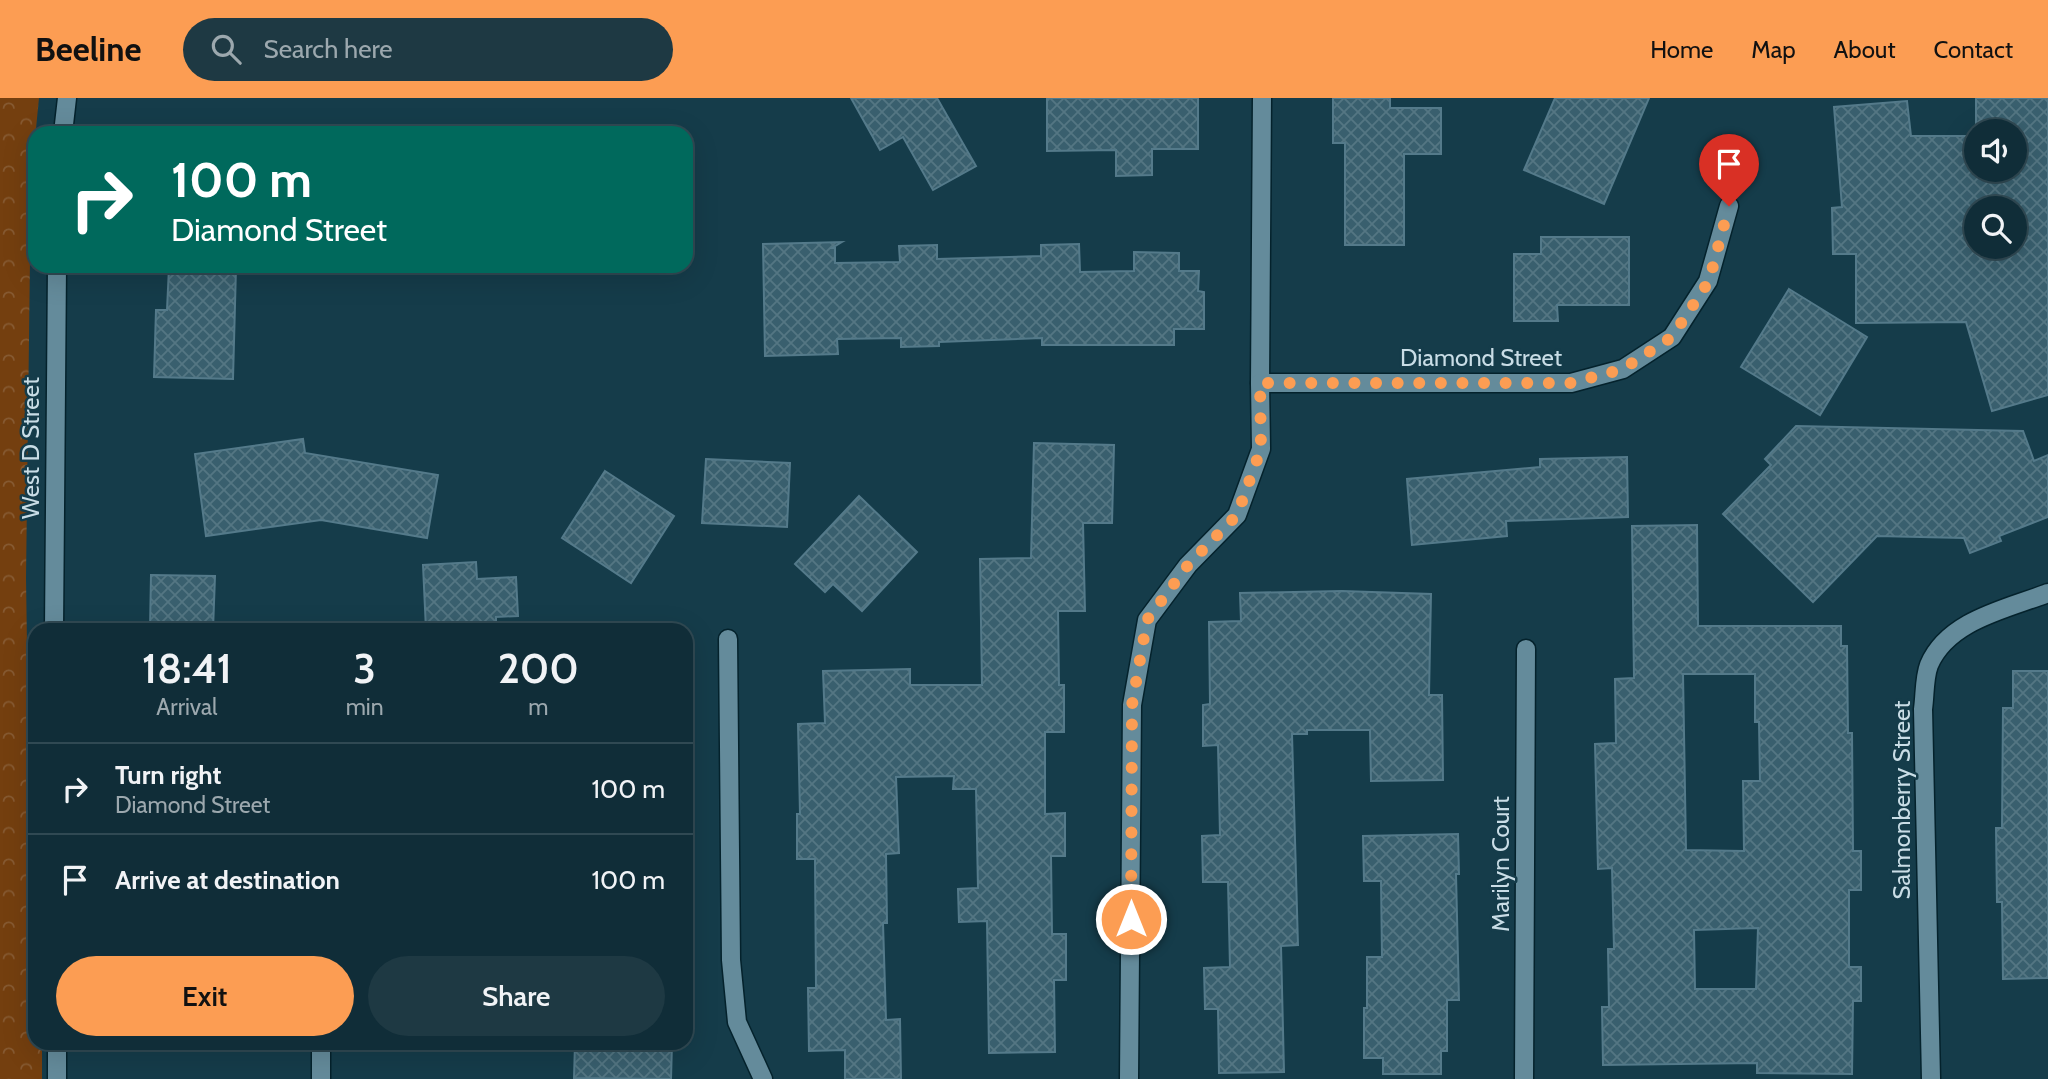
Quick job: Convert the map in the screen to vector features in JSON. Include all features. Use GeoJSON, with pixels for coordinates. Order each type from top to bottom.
{"type":"FeatureCollection","features":[{"type":"Feature","properties":{"kind":"street"},"geometry":{"type":"LineString","coordinates":[[64,126],[68,98]]}},
{"type":"Feature","properties":{"kind":"street"},"geometry":{"type":"LineString","coordinates":[[1129,1079],[1132,705],[1147,620],[1188,565],[1237,515],[1261,449],[1262,98]]}},
{"type":"Feature","properties":{"kind":"street","name":"Diamond Street"},"geometry":{"type":"LineString","coordinates":[[1260,383],[1571,383],[1623,369],[1672,337],[1709,281],[1729,206]]}},
{"type":"Feature","properties":{"kind":"street","name":"West D Street"},"geometry":{"type":"LineString","coordinates":[[54,623],[57,273]]}},
{"type":"Feature","properties":{"kind":"street","name":"Salmonberry Street"},"geometry":{"type":"LineString","coordinates":[[1931,1079],[1923,709],[1928,667],[1943,642],[1967,624],[2048,593]]}},
{"type":"Feature","properties":{"kind":"street"},"geometry":{"type":"LineString","coordinates":[[728,639],[731,960],[737,1022],[764,1079]]}},
{"type":"Feature","properties":{"kind":"street","name":"Marilyn Court"},"geometry":{"type":"LineString","coordinates":[[1524,1079],[1526,649]]}},
{"type":"Feature","properties":{"kind":"street"},"geometry":{"type":"LineString","coordinates":[[57,1050],[57,1079]]}},
{"type":"Feature","properties":{"kind":"street"},"geometry":{"type":"LineString","coordinates":[[321,1050],[321,1079]]}},
{"type":"Feature","properties":{"kind":"green space"},"geometry":{"type":"Polygon","coordinates":[[[0,98],[39,98],[36,126],[28,126],[30,273],[26,578],[28,1050],[42,1050],[42,1079],[0,1079],[0,98]]]}},
{"type":"Feature","properties":{"kind":"building"},"geometry":{"type":"Polygon","coordinates":[[[851,98],[937,98],[976,166],[933,190],[903,137],[880,150],[851,98]]]}},
{"type":"Feature","properties":{"kind":"building"},"geometry":{"type":"Polygon","coordinates":[[[1047,98],[1198,98],[1198,149],[1152,149],[1152,175],[1116,176],[1116,150],[1047,151],[1047,98]]]}},
{"type":"Feature","properties":{"kind":"building"},"geometry":{"type":"Polygon","coordinates":[[[1333,98],[1390,98],[1390,108],[1441,108],[1441,154],[1404,154],[1404,245],[1345,245],[1345,143],[1333,143],[1333,98]]]}},
{"type":"Feature","properties":{"kind":"building"},"geometry":{"type":"Polygon","coordinates":[[[1555,98],[1649,98],[1604,204],[1524,170],[1555,98]]]}},
{"type":"Feature","properties":{"kind":"building"},"geometry":{"type":"Polygon","coordinates":[[[1976,98],[2048,98],[2048,395],[1992,411],[1966,322],[1856,323],[1856,254],[1833,254],[1832,208],[1842,207],[1834,107],[1907,101],[1911,136],[1964,136],[1964,182],[2027,182],[2027,119],[1976,119],[1976,98]]]}},
{"type":"Feature","properties":{"kind":"building"},"geometry":{"type":"Polygon","coordinates":[[[1541,237],[1629,237],[1629,305],[1557,305],[1558,321],[1514,321],[1514,254],[1541,254],[1541,237]]]}},
{"type":"Feature","properties":{"kind":"building"},"geometry":{"type":"Polygon","coordinates":[[[842,242],[832,248],[835,248],[835,263],[900,262],[899,246],[937,245],[937,259],[1041,256],[1041,245],[1079,244],[1080,272],[1134,271],[1134,252],[1179,253],[1179,271],[1199,271],[1198,291],[1204,292],[1204,329],[1174,329],[1174,345],[1042,345],[1042,338],[939,342],[939,346],[901,347],[901,338],[837,339],[838,354],[765,356],[763,244],[842,242]]]}},
{"type":"Feature","properties":{"kind":"building"},"geometry":{"type":"Polygon","coordinates":[[[169,273],[236,273],[233,379],[154,377],[156,310],[167,310],[169,273]]]}},
{"type":"Feature","properties":{"kind":"building"},"geometry":{"type":"Polygon","coordinates":[[[1789,289],[1867,337],[1820,415],[1741,367],[1789,289]]]}},
{"type":"Feature","properties":{"kind":"building"},"geometry":{"type":"Polygon","coordinates":[[[1796,426],[2023,431],[2034,461],[2048,455],[2048,517],[1999,536],[2001,541],[1970,553],[1964,538],[1877,536],[1813,602],[1723,514],[1771,465],[1765,459],[1796,426]]]}},
{"type":"Feature","properties":{"kind":"building"},"geometry":{"type":"Polygon","coordinates":[[[303,439],[305,453],[438,475],[427,538],[321,520],[206,536],[195,454],[303,439]]]}},
{"type":"Feature","properties":{"kind":"building"},"geometry":{"type":"Polygon","coordinates":[[[1034,443],[1114,445],[1112,523],[1083,523],[1085,611],[1058,611],[1059,685],[1064,685],[1064,732],[1045,732],[1045,814],[1065,813],[1065,856],[1051,856],[1052,934],[1066,934],[1066,980],[1054,980],[1055,1052],[989,1053],[987,921],[959,922],[958,889],[978,888],[976,789],[953,789],[954,776],[896,777],[899,853],[886,854],[887,923],[883,923],[886,1020],[900,1019],[901,1079],[845,1079],[845,1050],[809,1051],[808,988],[816,988],[815,859],[797,859],[797,814],[800,814],[798,724],[825,723],[823,671],[910,669],[910,685],[982,685],[980,559],[1031,558],[1034,443]]]}},
{"type":"Feature","properties":{"kind":"building"},"geometry":{"type":"Polygon","coordinates":[[[1627,457],[1628,517],[1506,521],[1507,536],[1412,545],[1407,479],[1540,467],[1540,459],[1627,457]]]}},
{"type":"Feature","properties":{"kind":"building"},"geometry":{"type":"Polygon","coordinates":[[[706,459],[790,463],[787,527],[702,523],[706,459]]]}},
{"type":"Feature","properties":{"kind":"building"},"geometry":{"type":"Polygon","coordinates":[[[605,471],[674,516],[631,583],[562,538],[605,471]]]}},
{"type":"Feature","properties":{"kind":"building"},"geometry":{"type":"Polygon","coordinates":[[[859,496],[917,552],[862,611],[833,584],[825,592],[795,564],[859,496]]]}},
{"type":"Feature","properties":{"kind":"building"},"geometry":{"type":"Polygon","coordinates":[[[1697,525],[1698,626],[1841,626],[1841,646],[1847,646],[1848,733],[1852,733],[1853,851],[1861,851],[1861,890],[1849,890],[1849,967],[1861,967],[1861,1001],[1853,1001],[1852,1074],[1757,1073],[1757,1063],[1603,1065],[1602,1007],[1609,1007],[1608,949],[1614,949],[1612,868],[1598,869],[1595,744],[1616,743],[1615,679],[1634,678],[1632,526],[1697,525]],[[1683,674],[1686,850],[1744,851],[1743,781],[1760,781],[1759,722],[1755,722],[1755,674],[1683,674]],[[1758,928],[1694,930],[1695,989],[1756,989],[1758,928]]]}},
{"type":"Feature","properties":{"kind":"building"},"geometry":{"type":"Polygon","coordinates":[[[476,562],[477,579],[516,577],[518,616],[496,617],[496,623],[426,623],[423,565],[476,562]]]}},
{"type":"Feature","properties":{"kind":"building"},"geometry":{"type":"Polygon","coordinates":[[[151,575],[215,576],[213,623],[150,623],[151,575]]]}},
{"type":"Feature","properties":{"kind":"building"},"geometry":{"type":"Polygon","coordinates":[[[1342,591],[1431,594],[1429,695],[1442,695],[1443,780],[1371,781],[1370,730],[1307,730],[1307,734],[1292,734],[1298,945],[1281,946],[1284,1072],[1219,1073],[1218,1009],[1205,1009],[1204,968],[1230,967],[1228,882],[1203,882],[1202,836],[1220,835],[1218,745],[1203,746],[1203,705],[1210,704],[1209,622],[1241,621],[1240,593],[1342,591]]]}},
{"type":"Feature","properties":{"kind":"building"},"geometry":{"type":"Polygon","coordinates":[[[2013,671],[2048,671],[2048,978],[2003,979],[2002,902],[1997,902],[1996,828],[2002,828],[2003,708],[2013,708],[2013,671]]]}},
{"type":"Feature","properties":{"kind":"building"},"geometry":{"type":"Polygon","coordinates":[[[1458,834],[1459,874],[1456,874],[1459,1000],[1447,1000],[1447,1051],[1441,1051],[1441,1074],[1383,1074],[1383,1058],[1364,1058],[1367,957],[1382,957],[1381,881],[1364,881],[1363,836],[1458,834]]]}},
{"type":"Feature","properties":{"kind":"building"},"geometry":{"type":"Polygon","coordinates":[[[575,1050],[672,1050],[671,1079],[574,1078],[575,1050]]]}},
{"type":"Feature","properties":{"kind":"route"},"geometry":{"type":"LineString","coordinates":[[1131,919],[1132,705],[1147,620],[1188,565],[1237,515],[1261,449],[1260,383],[1571,383],[1623,369],[1672,337],[1709,281],[1729,206]]}}]}
